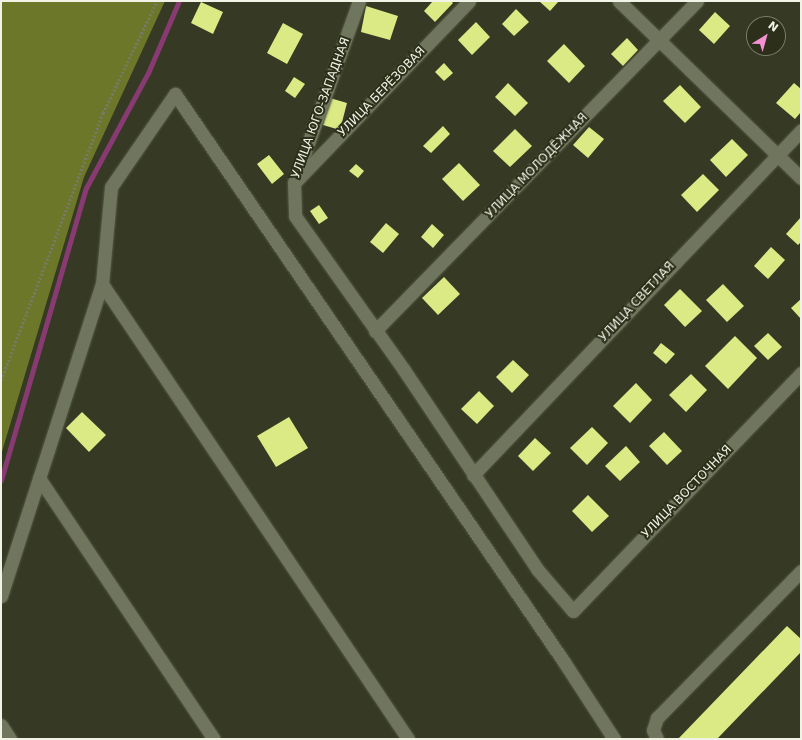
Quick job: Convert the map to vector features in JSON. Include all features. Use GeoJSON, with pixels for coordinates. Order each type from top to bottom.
{"type":"FeatureCollection","features":[{"type":"Feature","properties":{"kind":"street","name":"УЛИЦА ЮГО-ЗАПАДНАЯ"},"geometry":{"type":"LineString","coordinates":[[359,1],[294,183],[295,216],[376,331]]}},
{"type":"Feature","properties":{"kind":"street","name":"УЛИЦА БЕРЁЗОВАЯ"},"geometry":{"type":"LineString","coordinates":[[294,183],[470,1]]}},
{"type":"Feature","properties":{"kind":"street"},"geometry":{"type":"LineString","coordinates":[[619,1],[801,178]]}},
{"type":"Feature","properties":{"kind":"street","name":"УЛИЦА МОЛОДЁЖНАЯ"},"geometry":{"type":"LineString","coordinates":[[376,331],[697,1]]}},
{"type":"Feature","properties":{"kind":"street"},"geometry":{"type":"LineString","coordinates":[[1,596],[102,284],[111,187],[175,94],[564,662],[614,739]]}},
{"type":"Feature","properties":{"kind":"street","name":"УЛИЦА СВЕТЛАЯ"},"geometry":{"type":"LineString","coordinates":[[473,475],[801,130]]}},
{"type":"Feature","properties":{"kind":"street"},"geometry":{"type":"LineString","coordinates":[[102,284],[408,739]]}},
{"type":"Feature","properties":{"kind":"street"},"geometry":{"type":"LineString","coordinates":[[376,331],[473,475]]}},
{"type":"Feature","properties":{"kind":"street","name":"УЛИЦА ВОСТОЧНАЯ"},"geometry":{"type":"LineString","coordinates":[[473,475],[537,569],[573,611],[801,373]]}},
{"type":"Feature","properties":{"kind":"street"},"geometry":{"type":"LineString","coordinates":[[39,478],[214,739]]}},
{"type":"Feature","properties":{"kind":"street"},"geometry":{"type":"LineString","coordinates":[[655,734],[657,718],[801,571]]}},
{"type":"Feature","properties":{"kind":"street"},"geometry":{"type":"LineString","coordinates":[[1,725],[10,739]]}},
{"type":"Feature","properties":{"kind":"path"},"geometry":{"type":"LineString","coordinates":[[1,380],[5,366],[103,113],[157,1]]}},
{"type":"Feature","properties":{"kind":"green space"},"geometry":{"type":"Polygon","coordinates":[[[1,1],[165,1],[84,177],[1,455],[1,1]]]}},
{"type":"Feature","properties":{"kind":"building"},"geometry":{"type":"Polygon","coordinates":[[[433,1],[451,1],[453,3],[435,22],[424,11],[433,1]]]}},
{"type":"Feature","properties":{"kind":"building"},"geometry":{"type":"Polygon","coordinates":[[[539,1],[559,1],[550,11],[539,1]]]}},
{"type":"Feature","properties":{"kind":"building"},"geometry":{"type":"Polygon","coordinates":[[[201,2],[223,12],[213,34],[191,23],[201,2]]]}},
{"type":"Feature","properties":{"kind":"building"},"geometry":{"type":"Polygon","coordinates":[[[366,6],[398,16],[390,40],[361,32],[366,6]]]}},
{"type":"Feature","properties":{"kind":"building"},"geometry":{"type":"Polygon","coordinates":[[[516,9],[529,22],[514,36],[502,24],[516,9]]]}},
{"type":"Feature","properties":{"kind":"building"},"geometry":{"type":"Polygon","coordinates":[[[715,12],[730,26],[714,44],[699,30],[715,12]]]}},
{"type":"Feature","properties":{"kind":"building"},"geometry":{"type":"Polygon","coordinates":[[[476,22],[490,37],[472,55],[458,40],[476,22]]]}},
{"type":"Feature","properties":{"kind":"building"},"geometry":{"type":"Polygon","coordinates":[[[283,23],[303,34],[287,64],[267,53],[283,23]]]}},
{"type":"Feature","properties":{"kind":"building"},"geometry":{"type":"Polygon","coordinates":[[[627,38],[638,50],[623,66],[611,54],[627,38]]]}},
{"type":"Feature","properties":{"kind":"building"},"geometry":{"type":"Polygon","coordinates":[[[564,44],[585,66],[569,83],[547,61],[564,44]]]}},
{"type":"Feature","properties":{"kind":"building"},"geometry":{"type":"Polygon","coordinates":[[[444,63],[453,73],[444,81],[435,72],[444,63]]]}},
{"type":"Feature","properties":{"kind":"building"},"geometry":{"type":"Polygon","coordinates":[[[294,77],[305,84],[295,98],[285,91],[294,77]]]}},
{"type":"Feature","properties":{"kind":"building"},"geometry":{"type":"Polygon","coordinates":[[[508,83],[528,103],[515,116],[495,97],[508,83]]]}},
{"type":"Feature","properties":{"kind":"building"},"geometry":{"type":"Polygon","coordinates":[[[794,83],[801,89],[801,112],[795,119],[776,103],[794,83]]]}},
{"type":"Feature","properties":{"kind":"building"},"geometry":{"type":"Polygon","coordinates":[[[680,85],[701,107],[685,123],[663,101],[680,85]]]}},
{"type":"Feature","properties":{"kind":"building"},"geometry":{"type":"Polygon","coordinates":[[[330,98],[347,103],[340,130],[323,125],[330,98]]]}},
{"type":"Feature","properties":{"kind":"building"},"geometry":{"type":"Polygon","coordinates":[[[443,126],[450,134],[431,153],[423,146],[443,126]]]}},
{"type":"Feature","properties":{"kind":"building"},"geometry":{"type":"Polygon","coordinates":[[[589,127],[604,139],[588,158],[573,145],[589,127]]]}},
{"type":"Feature","properties":{"kind":"building"},"geometry":{"type":"Polygon","coordinates":[[[515,129],[532,146],[510,167],[493,151],[515,129]]]}},
{"type":"Feature","properties":{"kind":"building"},"geometry":{"type":"Polygon","coordinates":[[[732,139],[748,155],[726,177],[710,160],[732,139]]]}},
{"type":"Feature","properties":{"kind":"building"},"geometry":{"type":"Polygon","coordinates":[[[269,155],[284,174],[272,184],[257,164],[269,155]]]}},
{"type":"Feature","properties":{"kind":"building"},"geometry":{"type":"Polygon","coordinates":[[[459,163],[480,185],[463,201],[442,179],[459,163]]]}},
{"type":"Feature","properties":{"kind":"building"},"geometry":{"type":"Polygon","coordinates":[[[356,164],[364,171],[358,178],[349,171],[356,164]]]}},
{"type":"Feature","properties":{"kind":"building"},"geometry":{"type":"Polygon","coordinates":[[[703,174],[719,190],[697,212],[681,195],[703,174]]]}},
{"type":"Feature","properties":{"kind":"building"},"geometry":{"type":"Polygon","coordinates":[[[319,205],[328,218],[319,224],[310,211],[319,205]]]}},
{"type":"Feature","properties":{"kind":"building"},"geometry":{"type":"Polygon","coordinates":[[[801,217],[801,242],[798,245],[786,234],[801,217]]]}},
{"type":"Feature","properties":{"kind":"building"},"geometry":{"type":"Polygon","coordinates":[[[386,223],[399,234],[383,253],[370,242],[386,223]]]}},
{"type":"Feature","properties":{"kind":"building"},"geometry":{"type":"Polygon","coordinates":[[[432,224],[444,235],[433,248],[421,237],[432,224]]]}},
{"type":"Feature","properties":{"kind":"building"},"geometry":{"type":"Polygon","coordinates":[[[771,247],[785,260],[768,279],[754,266],[771,247]]]}},
{"type":"Feature","properties":{"kind":"building"},"geometry":{"type":"Polygon","coordinates":[[[444,277],[460,294],[438,315],[422,298],[444,277]]]}},
{"type":"Feature","properties":{"kind":"building"},"geometry":{"type":"Polygon","coordinates":[[[723,284],[744,306],[727,322],[706,300],[723,284]]]}},
{"type":"Feature","properties":{"kind":"building"},"geometry":{"type":"Polygon","coordinates":[[[680,289],[702,311],[685,327],[664,305],[680,289]]]}},
{"type":"Feature","properties":{"kind":"building"},"geometry":{"type":"Polygon","coordinates":[[[801,299],[801,319],[791,308],[801,299]]]}},
{"type":"Feature","properties":{"kind":"building"},"geometry":{"type":"Polygon","coordinates":[[[768,333],[782,347],[768,360],[754,346],[768,333]]]}},
{"type":"Feature","properties":{"kind":"building"},"geometry":{"type":"Polygon","coordinates":[[[735,336],[757,358],[728,389],[705,366],[735,336]]]}},
{"type":"Feature","properties":{"kind":"building"},"geometry":{"type":"Polygon","coordinates":[[[661,343],[675,354],[666,364],[653,353],[661,343]]]}},
{"type":"Feature","properties":{"kind":"building"},"geometry":{"type":"Polygon","coordinates":[[[513,360],[529,375],[512,393],[496,377],[513,360]]]}},
{"type":"Feature","properties":{"kind":"building"},"geometry":{"type":"Polygon","coordinates":[[[691,374],[707,390],[686,412],[669,395],[691,374]]]}},
{"type":"Feature","properties":{"kind":"building"},"geometry":{"type":"Polygon","coordinates":[[[636,383],[652,400],[630,423],[613,406],[636,383]]]}},
{"type":"Feature","properties":{"kind":"building"},"geometry":{"type":"Polygon","coordinates":[[[479,391],[494,406],[477,424],[461,409],[479,391]]]}},
{"type":"Feature","properties":{"kind":"building"},"geometry":{"type":"Polygon","coordinates":[[[82,412],[106,435],[89,452],[66,428],[82,412]]]}},
{"type":"Feature","properties":{"kind":"building"},"geometry":{"type":"Polygon","coordinates":[[[289,417],[308,448],[276,467],[257,436],[289,417]]]}},
{"type":"Feature","properties":{"kind":"building"},"geometry":{"type":"Polygon","coordinates":[[[592,427],[608,443],[587,465],[570,448],[592,427]]]}},
{"type":"Feature","properties":{"kind":"building"},"geometry":{"type":"Polygon","coordinates":[[[664,432],[682,451],[667,465],[649,446],[664,432]]]}},
{"type":"Feature","properties":{"kind":"building"},"geometry":{"type":"Polygon","coordinates":[[[535,438],[551,453],[533,471],[518,456],[535,438]]]}},
{"type":"Feature","properties":{"kind":"building"},"geometry":{"type":"Polygon","coordinates":[[[626,446],[640,462],[620,481],[605,466],[626,446]]]}},
{"type":"Feature","properties":{"kind":"building"},"geometry":{"type":"Polygon","coordinates":[[[588,495],[609,516],[592,532],[572,511],[588,495]]]}},
{"type":"Feature","properties":{"kind":"building"},"geometry":{"type":"Polygon","coordinates":[[[787,626],[801,639],[801,652],[717,739],[678,739],[787,626]]]}},
{"type":"Feature","properties":{"kind":"waterway"},"geometry":{"type":"LineString","coordinates":[[1,480],[86,188],[148,73],[179,1]]}}]}
